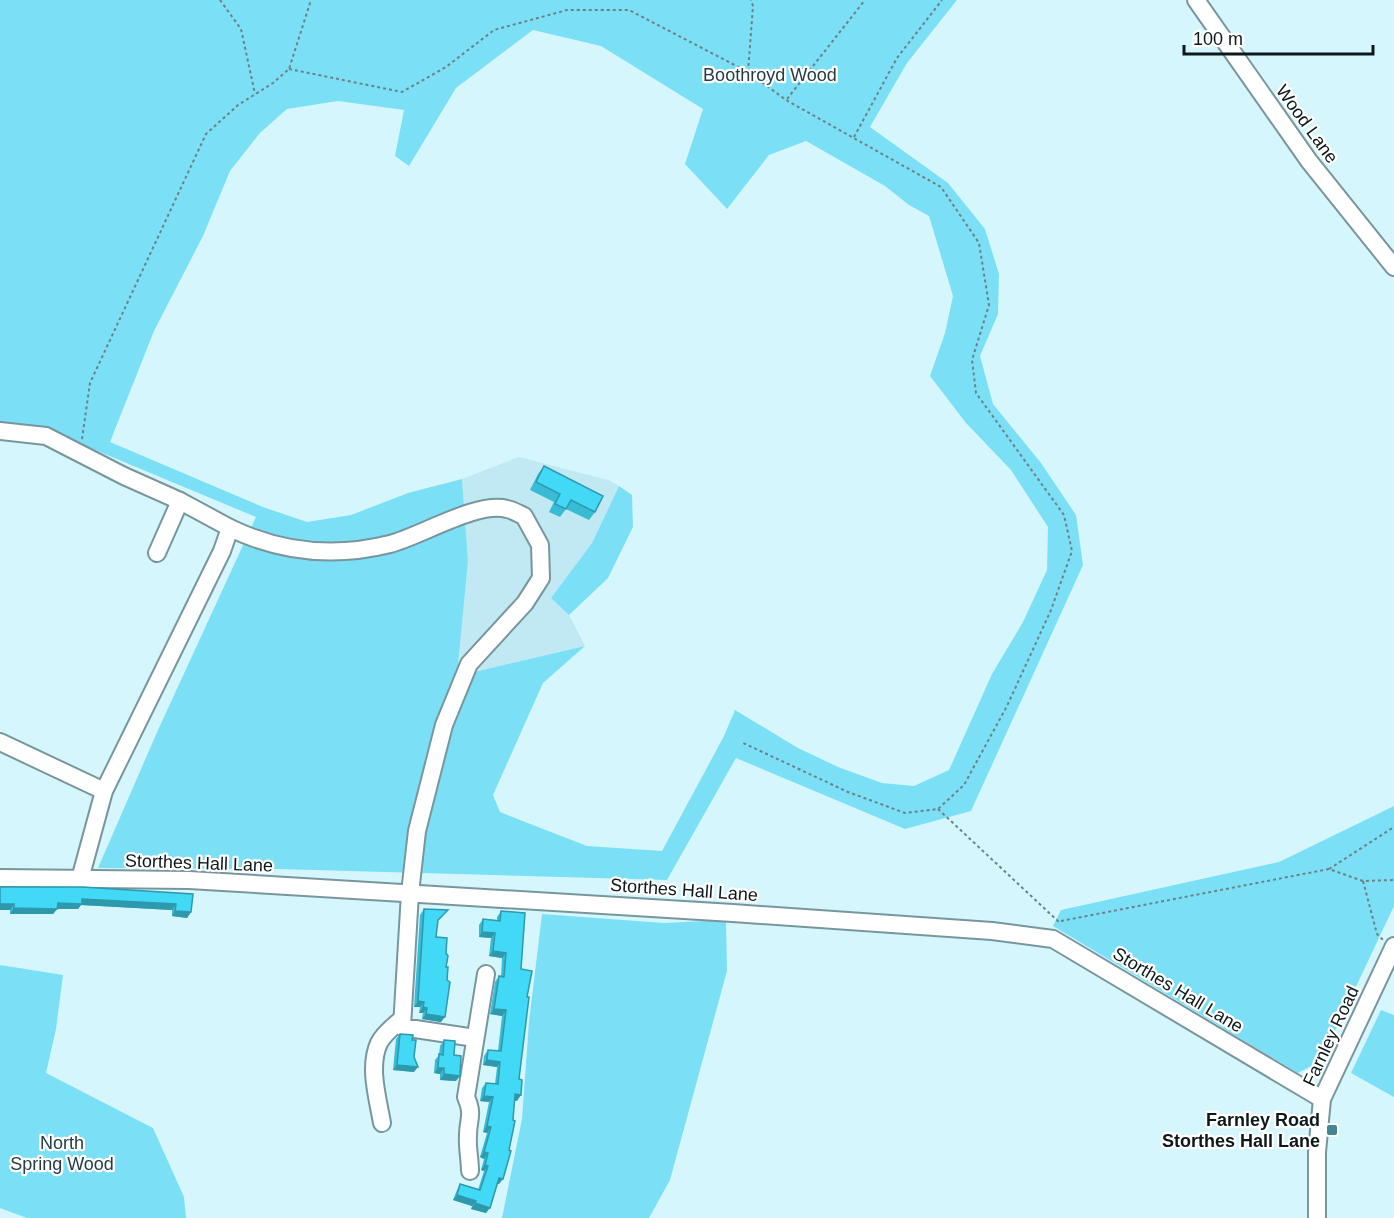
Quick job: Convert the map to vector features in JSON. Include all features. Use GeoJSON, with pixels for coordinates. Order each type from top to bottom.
{"type":"FeatureCollection","features":[{"type":"Feature","properties":{"kind":"street","name":"Wood Lane"},"geometry":{"type":"LineString","coordinates":[[1196,0],[1309,161],[1394,267]]}},
{"type":"Feature","properties":{"kind":"street"},"geometry":{"type":"LineString","coordinates":[[0,431],[46,436],[230,528],[267,544],[295,550],[350,552],[392,543],[479,511],[506,508],[524,516],[540,545],[541,578],[525,603],[469,664],[444,725],[417,831],[410,893],[402,1027],[475,1038]]}},
{"type":"Feature","properties":{"kind":"street"},"geometry":{"type":"LineString","coordinates":[[156,553],[180,501]]}},
{"type":"Feature","properties":{"kind":"street"},"geometry":{"type":"LineString","coordinates":[[80,879],[104,791],[222,551],[230,528]]}},
{"type":"Feature","properties":{"kind":"street"},"geometry":{"type":"LineString","coordinates":[[0,742],[104,791]]}},
{"type":"Feature","properties":{"kind":"street","name":"Storthes Hall Lane"},"geometry":{"type":"LineString","coordinates":[[0,878],[189,880],[733,913],[992,931],[1053,939],[1322,1099]]}},
{"type":"Feature","properties":{"kind":"street","name":"Farnley Road"},"geometry":{"type":"LineString","coordinates":[[1317,1218],[1317,1152],[1322,1099],[1394,947]]}},
{"type":"Feature","properties":{"kind":"street"},"geometry":{"type":"LineString","coordinates":[[470,1171],[468,1131],[471,1107],[466,1097],[486,974]]}},
{"type":"Feature","properties":{"kind":"street"},"geometry":{"type":"LineString","coordinates":[[382,1123],[375,1080],[378,1044],[402,1019]]}},
{"type":"Feature","properties":{"kind":"path"},"geometry":{"type":"LineString","coordinates":[[220,0],[241,29],[255,94]]}},
{"type":"Feature","properties":{"kind":"path"},"geometry":{"type":"LineString","coordinates":[[79,453],[90,383],[206,134],[238,105],[273,83],[289,69],[311,0]]}},
{"type":"Feature","properties":{"kind":"path"},"geometry":{"type":"LineString","coordinates":[[748,72],[753,6],[751,0]]}},
{"type":"Feature","properties":{"kind":"path"},"geometry":{"type":"LineString","coordinates":[[786,100],[865,0]]}},
{"type":"Feature","properties":{"kind":"path"},"geometry":{"type":"LineString","coordinates":[[854,137],[897,58],[942,0]]}},
{"type":"Feature","properties":{"kind":"path"},"geometry":{"type":"LineString","coordinates":[[289,69],[402,92],[446,67],[494,30],[567,10],[629,10],[748,72],[786,100],[941,187],[979,243],[989,305],[972,360],[976,393],[1064,515],[1072,551],[1051,610],[1006,706],[964,785],[938,809],[905,813],[848,792],[741,742]]}},
{"type":"Feature","properties":{"kind":"path"},"geometry":{"type":"LineString","coordinates":[[938,809],[1061,921]]}},
{"type":"Feature","properties":{"kind":"path"},"geometry":{"type":"LineString","coordinates":[[1061,921],[1329,869],[1394,827]]}},
{"type":"Feature","properties":{"kind":"path"},"geometry":{"type":"LineString","coordinates":[[1329,869],[1363,881],[1394,880]]}},
{"type":"Feature","properties":{"kind":"path"},"geometry":{"type":"LineString","coordinates":[[1363,881],[1377,934],[1394,947]]}},
{"type":"Feature","properties":{"kind":"path"},"geometry":{"type":"LineString","coordinates":[[1053,939],[1061,921]]}},
{"type":"Feature","properties":{"kind":"shaded area"},"geometry":{"type":"Polygon","coordinates":[[[519,457],[608,480],[619,486],[592,543],[551,598],[569,615],[585,646],[457,676],[468,561],[462,479],[519,457]]]}},
{"type":"Feature","properties":{"kind":"green space","name":"Boothroyd Wood"},"geometry":{"type":"Polygon","coordinates":[[[0,0],[957,0],[907,63],[870,127],[948,183],[985,229],[999,274],[998,314],[980,356],[993,404],[1041,463],[1076,515],[1083,565],[971,811],[905,829],[736,758],[667,880],[277,869],[98,868],[158,730],[256,517],[47,430],[0,427],[0,0]],[[533,30],[456,88],[409,166],[395,156],[404,110],[338,101],[287,109],[260,133],[230,171],[203,236],[154,331],[110,442],[263,507],[307,522],[351,515],[408,493],[462,479],[468,561],[457,676],[585,646],[543,683],[493,795],[500,812],[587,846],[662,851],[724,736],[735,710],[798,748],[838,767],[882,783],[914,786],[949,770],[992,674],[1023,622],[1047,570],[1048,527],[1011,470],[966,423],[930,376],[945,333],[953,296],[929,216],[909,205],[885,186],[806,141],[769,155],[727,209],[685,164],[703,109],[601,46],[533,30]]]}},
{"type":"Feature","properties":{"kind":"green space"},"geometry":{"type":"Polygon","coordinates":[[[619,486],[632,495],[633,527],[608,578],[569,615],[551,598],[592,543],[619,486]]]}},
{"type":"Feature","properties":{"kind":"green space"},"geometry":{"type":"Polygon","coordinates":[[[1394,806],[1394,906],[1321,1061],[1298,1073],[1053,926],[1061,910],[1279,862],[1394,806]]]}},
{"type":"Feature","properties":{"kind":"green space"},"geometry":{"type":"Polygon","coordinates":[[[542,914],[664,923],[726,920],[727,971],[670,1180],[649,1218],[502,1218],[522,1119],[529,1022],[542,914]]]}},
{"type":"Feature","properties":{"kind":"green space","name":"North Spring Wood"},"geometry":{"type":"Polygon","coordinates":[[[0,965],[63,975],[56,1029],[46,1073],[153,1128],[184,1197],[186,1218],[27,1218],[0,1208],[0,965]]]}},
{"type":"Feature","properties":{"kind":"green space"},"geometry":{"type":"Polygon","coordinates":[[[1381,1010],[1394,1015],[1394,1097],[1351,1073],[1381,1010]]]}},
{"type":"Feature","properties":{"kind":"building"},"geometry":{"type":"Polygon","coordinates":[[[544,466],[603,496],[595,512],[571,500],[566,509],[555,504],[560,494],[536,482],[544,466]]]}},
{"type":"Feature","properties":{"kind":"building"},"geometry":{"type":"Polygon","coordinates":[[[0,887],[82,887],[193,894],[191,912],[175,911],[176,904],[82,899],[82,904],[58,903],[57,909],[14,908],[14,904],[0,904],[0,887]]]}},
{"type":"Feature","properties":{"kind":"building"},"geometry":{"type":"Polygon","coordinates":[[[424,909],[448,910],[438,920],[436,937],[447,938],[446,967],[448,967],[447,980],[450,982],[445,1017],[426,1014],[427,1008],[423,1007],[424,1002],[418,1001],[424,909]]]}},
{"type":"Feature","properties":{"kind":"building"},"geometry":{"type":"Polygon","coordinates":[[[501,911],[525,913],[521,969],[532,971],[527,997],[529,997],[519,1079],[522,1080],[521,1095],[515,1094],[513,1120],[515,1121],[509,1150],[511,1151],[503,1179],[499,1178],[490,1208],[457,1195],[460,1184],[480,1190],[488,1166],[485,1165],[488,1153],[484,1152],[491,1127],[487,1126],[493,1097],[484,1096],[486,1083],[498,1084],[500,1062],[487,1060],[488,1050],[501,1051],[506,1010],[494,1009],[499,976],[504,977],[506,953],[493,951],[495,933],[482,932],[483,919],[500,921],[501,911]]]}},
{"type":"Feature","properties":{"kind":"building"},"geometry":{"type":"Polygon","coordinates":[[[400,1034],[413,1035],[412,1040],[416,1040],[414,1057],[418,1067],[397,1065],[400,1034]]]}},
{"type":"Feature","properties":{"kind":"building"},"geometry":{"type":"Polygon","coordinates":[[[444,1040],[455,1041],[454,1055],[461,1056],[460,1076],[444,1074],[444,1068],[438,1068],[439,1054],[443,1055],[444,1040]]]}},
{"type":"Feature","properties":{"kind":"place","name":"Farnley Road Storthes Hall Lane"},"geometry":{"type":"Point","coordinates":[1332,1130]}}]}
